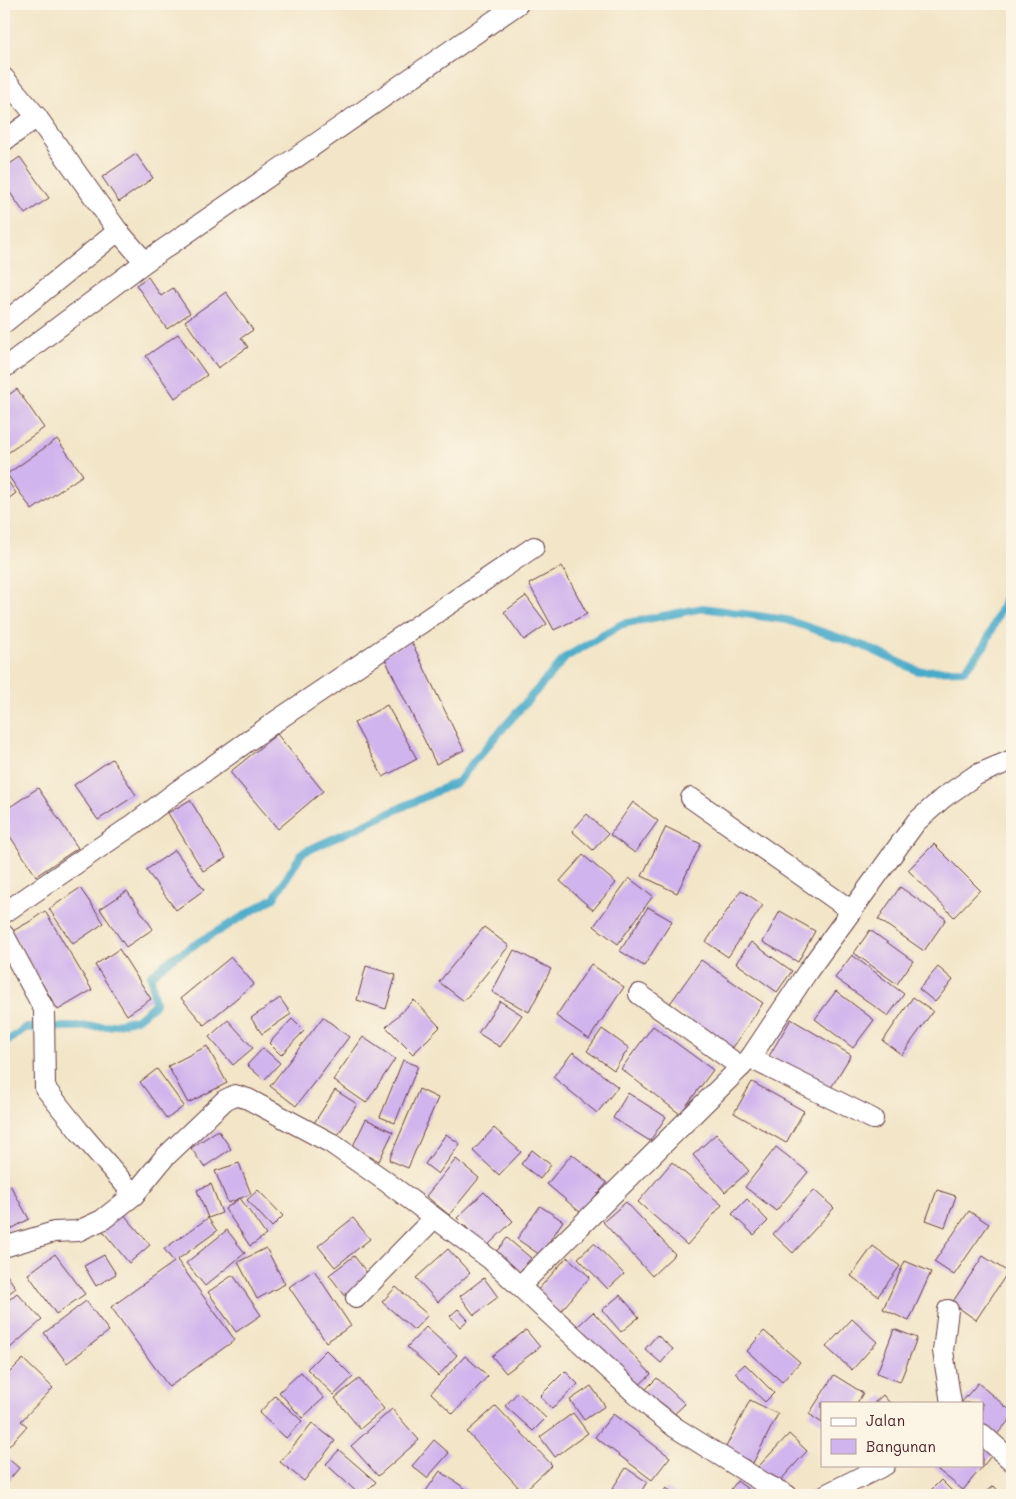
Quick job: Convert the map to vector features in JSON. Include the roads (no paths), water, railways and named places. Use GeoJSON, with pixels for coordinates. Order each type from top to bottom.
{"type":"FeatureCollection","features":[{"type":"Feature","properties":{"kind":"street"},"geometry":{"type":"LineString","coordinates":[[4,368],[145,262],[518,4]]}},
{"type":"Feature","properties":{"kind":"street"},"geometry":{"type":"LineString","coordinates":[[4,78],[37,117],[118,231],[145,262]]}},
{"type":"Feature","properties":{"kind":"street"},"geometry":{"type":"LineString","coordinates":[[4,141],[37,117]]}},
{"type":"Feature","properties":{"kind":"street"},"geometry":{"type":"LineString","coordinates":[[4,323],[118,231]]}},
{"type":"Feature","properties":{"kind":"street"},"geometry":{"type":"LineString","coordinates":[[4,913],[134,824],[279,719],[534,547]]}},
{"type":"Feature","properties":{"kind":"street"},"geometry":{"type":"LineString","coordinates":[[520,1286],[746,1063],[808,972],[916,822],[943,798],[976,775],[1012,760]]}},
{"type":"Feature","properties":{"kind":"street"},"geometry":{"type":"LineString","coordinates":[[691,798],[852,911]]}},
{"type":"Feature","properties":{"kind":"street"},"geometry":{"type":"LineString","coordinates":[[4,935],[44,1010],[44,1075],[46,1088],[79,1131],[134,1195]]}},
{"type":"Feature","properties":{"kind":"street"},"geometry":{"type":"LineString","coordinates":[[639,994],[746,1063],[873,1120]]}},
{"type":"Feature","properties":{"kind":"street"},"geometry":{"type":"LineString","coordinates":[[4,1247],[54,1232],[78,1231],[102,1220],[134,1195],[164,1158],[225,1100],[235,1095],[248,1099],[331,1143],[490,1259],[653,1410],[676,1428],[764,1483],[787,1495]]}},
{"type":"Feature","properties":{"kind":"street"},"geometry":{"type":"LineString","coordinates":[[356,1298],[434,1218]]}},
{"type":"Feature","properties":{"kind":"street"},"geometry":{"type":"LineString","coordinates":[[948,1310],[943,1351],[951,1402]]}},
{"type":"Feature","properties":{"kind":"street"},"geometry":{"type":"LineString","coordinates":[[984,1436],[1012,1461]]}},
{"type":"Feature","properties":{"kind":"street"},"geometry":{"type":"LineString","coordinates":[[825,1495],[883,1466]]}},
{"type":"Feature","properties":{"kind":"waterway"},"geometry":{"type":"LineString","coordinates":[[4,1044],[25,1028],[108,1026],[137,1019],[155,1004],[151,975],[174,957],[274,898],[302,853],[459,781],[474,761],[566,657],[622,624],[703,608],[787,620],[864,646],[918,671],[965,670],[985,645],[1012,583]]}}]}
